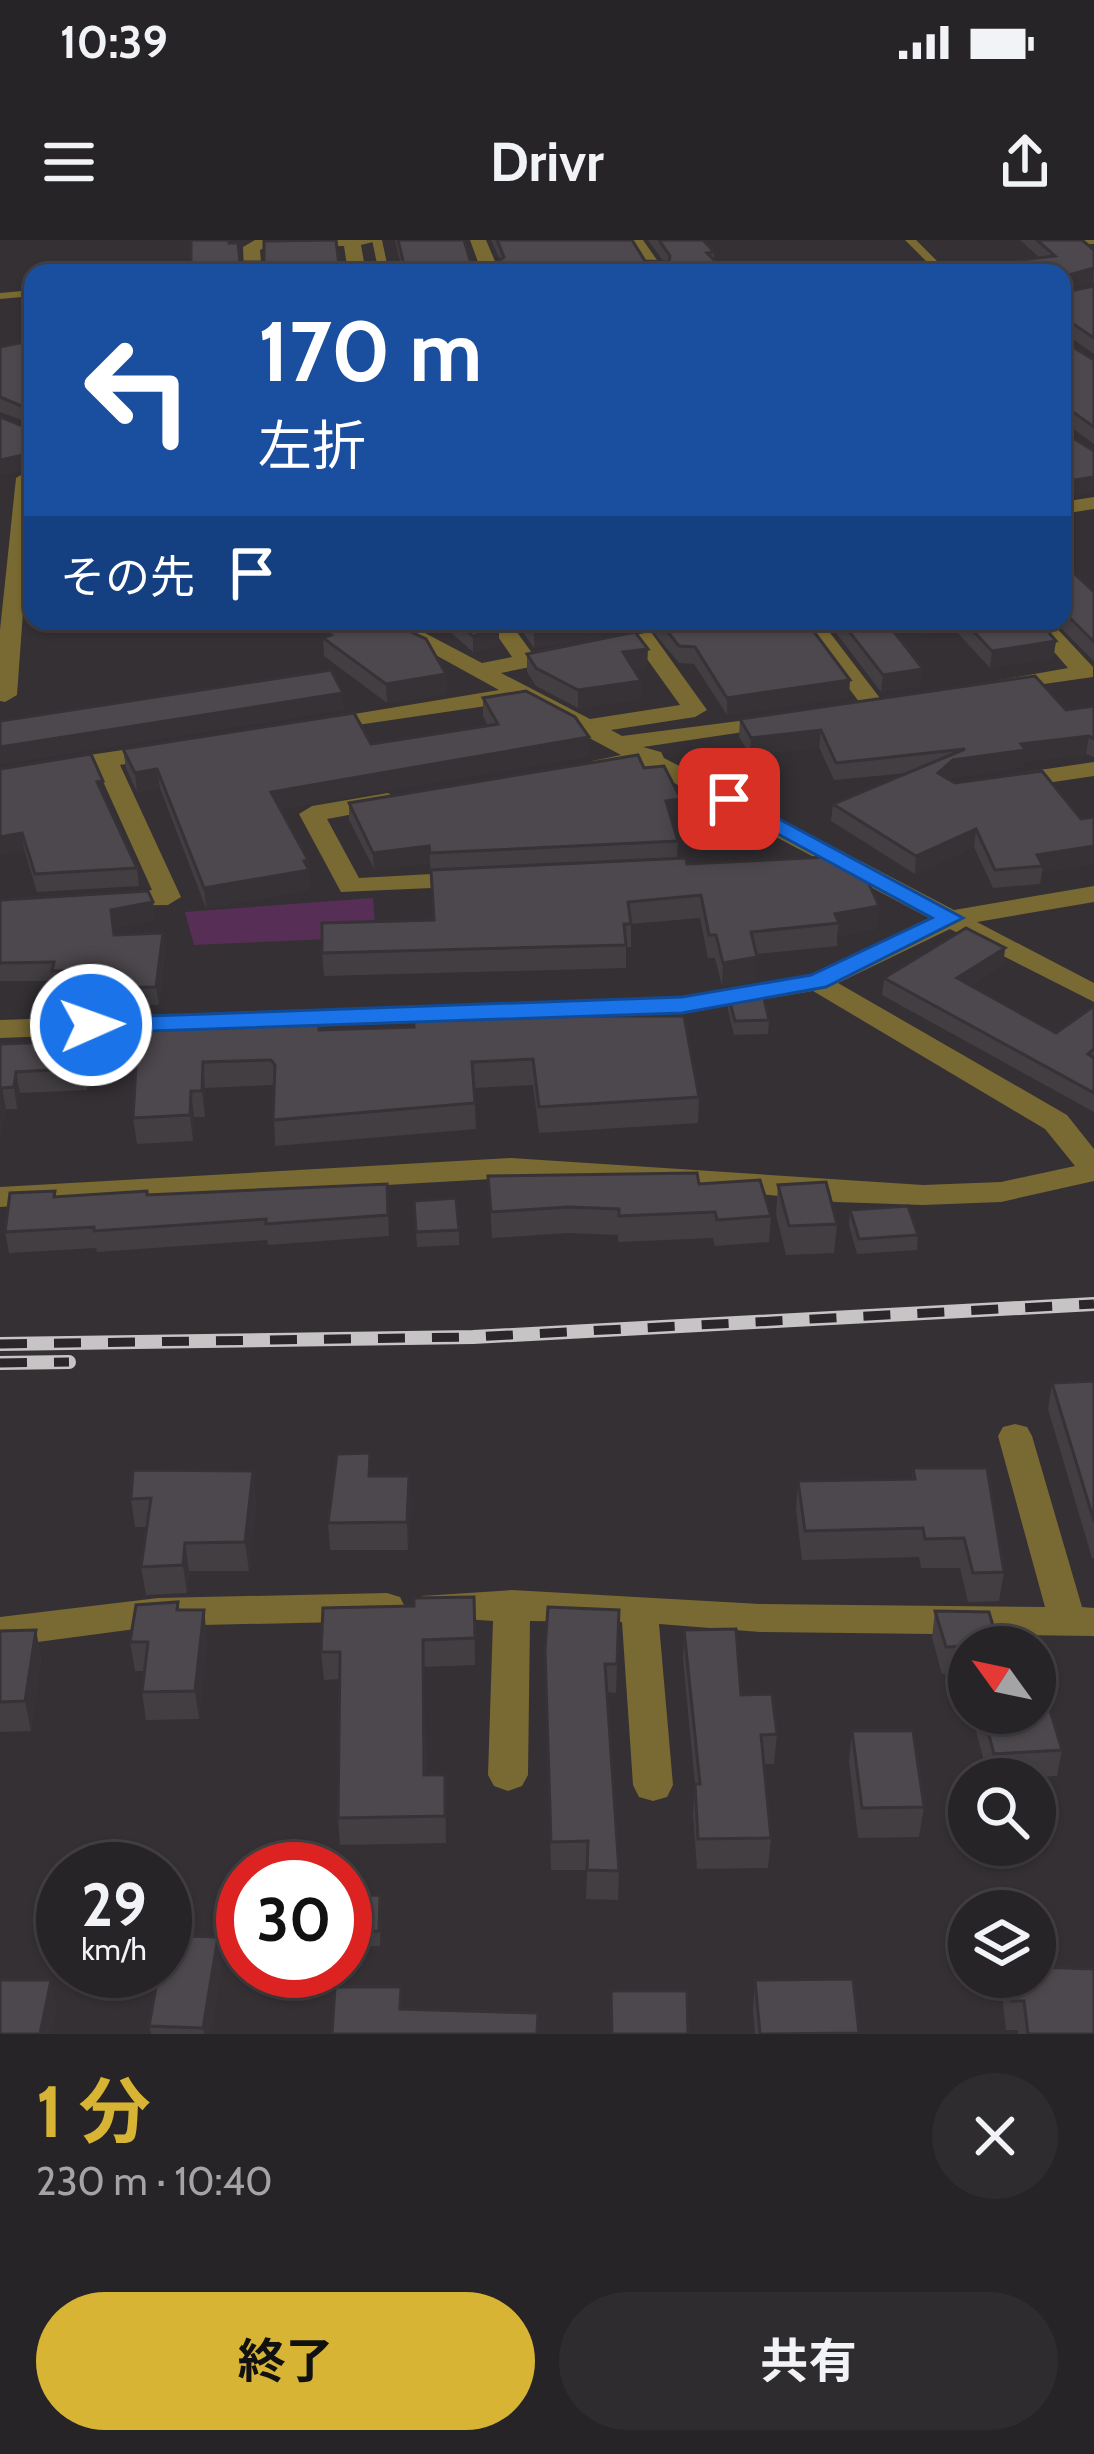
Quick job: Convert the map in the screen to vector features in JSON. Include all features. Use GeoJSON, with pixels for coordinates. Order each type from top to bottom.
{"type":"FeatureCollection","features":[{"type":"Feature","properties":{"kind":"street"},"geometry":{"type":"LineString","coordinates":[[252,264],[251,247],[271,242],[375,240]]}},
{"type":"Feature","properties":{"kind":"street"},"geometry":{"type":"LineString","coordinates":[[1083,241],[1094,256]]}},
{"type":"Feature","properties":{"kind":"street"},"geometry":{"type":"LineString","coordinates":[[5,694],[24,529]]}},
{"type":"Feature","properties":{"kind":"street"},"geometry":{"type":"LineString","coordinates":[[402,630],[1094,994]]}},
{"type":"Feature","properties":{"kind":"street"},"geometry":{"type":"LineString","coordinates":[[504,630],[524,658]]}},
{"type":"Feature","properties":{"kind":"street"},"geometry":{"type":"LineString","coordinates":[[816,630],[874,706]]}},
{"type":"Feature","properties":{"kind":"street"},"geometry":{"type":"LineString","coordinates":[[968,691],[1085,672],[1046,630]]}},
{"type":"Feature","properties":{"kind":"street"},"geometry":{"type":"LineString","coordinates":[[480,670],[643,638],[695,710],[588,727]]}},
{"type":"Feature","properties":{"kind":"street"},"geometry":{"type":"LineString","coordinates":[[289,732],[520,694]]}},
{"type":"Feature","properties":{"kind":"street"},"geometry":{"type":"LineString","coordinates":[[623,743],[806,716]]}},
{"type":"Feature","properties":{"kind":"street"},"geometry":{"type":"LineString","coordinates":[[0,775],[197,746]]}},
{"type":"Feature","properties":{"kind":"street"},"geometry":{"type":"LineString","coordinates":[[584,769],[652,758]]}},
{"type":"Feature","properties":{"kind":"street"},"geometry":{"type":"LineString","coordinates":[[73,902],[168,897],[105,759]]}},
{"type":"Feature","properties":{"kind":"street"},"geometry":{"type":"LineString","coordinates":[[974,786],[1091,775]]}},
{"type":"Feature","properties":{"kind":"street"},"geometry":{"type":"LineString","coordinates":[[425,795],[312,814],[350,886],[491,879]]}},
{"type":"Feature","properties":{"kind":"street"},"geometry":{"type":"LineString","coordinates":[[798,863],[846,861]]}},
{"type":"Feature","properties":{"kind":"street"},"geometry":{"type":"LineString","coordinates":[[0,1029],[682,1005],[817,982],[951,918],[1094,895]]}},
{"type":"Feature","properties":{"kind":"street"},"geometry":{"type":"LineString","coordinates":[[0,1197],[511,1168],[923,1195],[1001,1192],[1094,1170],[1056,1122],[817,982]]}},
{"type":"Feature","properties":{"kind":"street"},"geometry":{"type":"LineString","coordinates":[[0,1632],[158,1612],[512,1604],[760,1618],[1081,1622],[1015,1436]]}},
{"type":"Feature","properties":{"kind":"street"},"geometry":{"type":"LineString","coordinates":[[508,1774],[512,1604]]}},
{"type":"Feature","properties":{"kind":"street"},"geometry":{"type":"LineString","coordinates":[[639,1608],[653,1785]]}},
{"type":"Feature","properties":{"kind":"lane"},"geometry":{"type":"LineString","coordinates":[[910,240],[935,264]]}},
{"type":"Feature","properties":{"kind":"shaded area"},"geometry":{"type":"Polygon","coordinates":[[[373,898],[376,937],[194,945],[185,912],[373,898]]]}},
{"type":"Feature","properties":{"kind":"building"},"geometry":{"type":"Polygon","coordinates":[[[191,240],[229,240],[238,243],[240,262],[264,262],[264,241],[336,240],[339,264],[191,264],[191,240]]]}},
{"type":"Feature","properties":{"kind":"building"},"geometry":{"type":"Polygon","coordinates":[[[398,240],[464,240],[471,264],[404,264],[398,240]]]}},
{"type":"Feature","properties":{"kind":"building"},"geometry":{"type":"Polygon","coordinates":[[[497,240],[632,240],[645,261],[669,262],[659,240],[703,240],[718,264],[495,263],[504,257],[497,240]]]}},
{"type":"Feature","properties":{"kind":"building"},"geometry":{"type":"Polygon","coordinates":[[[1037,240],[1082,240],[1094,250],[1094,268],[1071,274],[1071,264],[987,264],[1055,256],[1037,240]]]}},
{"type":"Feature","properties":{"kind":"building"},"geometry":{"type":"Polygon","coordinates":[[[1094,286],[1094,338],[1071,322],[1071,291],[1094,286]]]}},
{"type":"Feature","properties":{"kind":"building"},"geometry":{"type":"Polygon","coordinates":[[[24,342],[24,407],[0,397],[0,347],[24,342]]]}},
{"type":"Feature","properties":{"kind":"building"},"geometry":{"type":"Polygon","coordinates":[[[1071,346],[1094,360],[1094,427],[1071,411],[1071,346]]]}},
{"type":"Feature","properties":{"kind":"building"},"geometry":{"type":"Polygon","coordinates":[[[0,417],[24,426],[24,455],[0,460],[0,417]]]}},
{"type":"Feature","properties":{"kind":"building"},"geometry":{"type":"Polygon","coordinates":[[[1071,437],[1094,451],[1094,477],[1071,481],[1071,437]]]}},
{"type":"Feature","properties":{"kind":"building"},"geometry":{"type":"Polygon","coordinates":[[[1071,571],[1094,592],[1094,642],[1071,619],[1071,571]]]}},
{"type":"Feature","properties":{"kind":"building"},"geometry":{"type":"Polygon","coordinates":[[[406,630],[426,639],[446,674],[386,684],[323,638],[331,635],[326,632],[406,630]]]}},
{"type":"Feature","properties":{"kind":"building"},"geometry":{"type":"Polygon","coordinates":[[[666,630],[813,630],[850,680],[727,698],[695,647],[679,646],[666,630]]]}},
{"type":"Feature","properties":{"kind":"building"},"geometry":{"type":"Polygon","coordinates":[[[848,630],[892,630],[923,669],[883,675],[848,630]]]}},
{"type":"Feature","properties":{"kind":"building"},"geometry":{"type":"Polygon","coordinates":[[[972,630],[1047,630],[1056,641],[992,651],[972,630]]]}},
{"type":"Feature","properties":{"kind":"building"},"geometry":{"type":"Polygon","coordinates":[[[635,632],[648,649],[623,652],[641,681],[578,690],[536,668],[527,654],[635,632]]]}},
{"type":"Feature","properties":{"kind":"building"},"geometry":{"type":"Polygon","coordinates":[[[331,670],[343,693],[0,747],[0,721],[331,670]]]}},
{"type":"Feature","properties":{"kind":"building"},"geometry":{"type":"Polygon","coordinates":[[[1035,676],[1066,710],[1094,706],[1094,739],[1021,744],[1026,750],[953,760],[938,773],[955,783],[1042,771],[1081,819],[1094,817],[1094,846],[1037,855],[1043,866],[995,870],[976,829],[916,856],[833,804],[965,749],[836,763],[821,730],[751,738],[740,719],[1035,676]]]}},
{"type":"Feature","properties":{"kind":"building"},"geometry":{"type":"Polygon","coordinates":[[[526,691],[575,717],[589,737],[271,792],[309,870],[204,888],[157,769],[135,773],[123,749],[354,713],[371,744],[498,724],[483,698],[526,691]]]}},
{"type":"Feature","properties":{"kind":"building"},"geometry":{"type":"Polygon","coordinates":[[[91,754],[103,781],[97,782],[137,868],[35,874],[22,833],[0,837],[0,769],[91,754]]]}},
{"type":"Feature","properties":{"kind":"building"},"geometry":{"type":"Polygon","coordinates":[[[638,755],[644,768],[664,766],[681,799],[666,801],[678,841],[430,853],[429,846],[373,853],[349,803],[638,755]]]}},
{"type":"Feature","properties":{"kind":"building"},"geometry":{"type":"Polygon","coordinates":[[[848,856],[859,862],[879,906],[835,914],[839,923],[751,932],[757,957],[723,963],[716,935],[709,935],[701,895],[628,902],[631,924],[624,924],[626,945],[322,953],[322,923],[434,920],[431,870],[848,856]]]}},
{"type":"Feature","properties":{"kind":"building"},"geometry":{"type":"Polygon","coordinates":[[[148,891],[153,902],[111,910],[114,935],[163,933],[156,987],[115,988],[117,970],[52,971],[54,962],[0,963],[0,900],[148,891]]]}},
{"type":"Feature","properties":{"kind":"building"},"geometry":{"type":"Polygon","coordinates":[[[966,928],[1005,948],[957,978],[1056,1033],[1094,1006],[1094,1049],[1088,1054],[1094,1058],[1094,1093],[884,978],[966,928]]]}},
{"type":"Feature","properties":{"kind":"building"},"geometry":{"type":"Polygon","coordinates":[[[762,990],[769,1020],[735,1021],[728,996],[762,990]]]}},
{"type":"Feature","properties":{"kind":"building"},"geometry":{"type":"Polygon","coordinates":[[[531,1011],[532,1016],[684,1016],[699,1097],[539,1107],[533,1059],[472,1062],[475,1103],[273,1120],[275,1065],[271,1060],[203,1062],[202,1091],[191,1091],[190,1115],[133,1118],[138,1030],[319,1023],[319,1030],[414,1027],[413,1015],[531,1011]]]}},
{"type":"Feature","properties":{"kind":"building"},"geometry":{"type":"Polygon","coordinates":[[[83,1041],[84,1068],[16,1072],[14,1087],[2,1088],[0,1098],[0,1044],[83,1041]]]}},
{"type":"Feature","properties":{"kind":"building"},"geometry":{"type":"Polygon","coordinates":[[[697,1173],[699,1184],[760,1180],[771,1216],[717,1220],[715,1212],[619,1216],[619,1209],[568,1207],[491,1212],[488,1176],[697,1173]]]}},
{"type":"Feature","properties":{"kind":"building"},"geometry":{"type":"Polygon","coordinates":[[[826,1182],[837,1224],[789,1226],[778,1185],[826,1182]]]}},
{"type":"Feature","properties":{"kind":"building"},"geometry":{"type":"Polygon","coordinates":[[[387,1184],[388,1215],[5,1232],[10,1193],[55,1191],[54,1197],[147,1191],[147,1195],[387,1184]]]}},
{"type":"Feature","properties":{"kind":"building"},"geometry":{"type":"Polygon","coordinates":[[[456,1198],[459,1230],[416,1232],[414,1201],[456,1198]]]}},
{"type":"Feature","properties":{"kind":"building"},"geometry":{"type":"Polygon","coordinates":[[[908,1206],[918,1235],[859,1239],[850,1210],[908,1206]]]}},
{"type":"Feature","properties":{"kind":"building"},"geometry":{"type":"Polygon","coordinates":[[[1094,1381],[1094,1521],[1052,1383],[1094,1381]]]}},
{"type":"Feature","properties":{"kind":"building"},"geometry":{"type":"Polygon","coordinates":[[[370,1453],[369,1476],[409,1476],[407,1522],[328,1523],[337,1454],[370,1453]]]}},
{"type":"Feature","properties":{"kind":"building"},"geometry":{"type":"Polygon","coordinates":[[[913,1468],[987,1468],[1004,1572],[973,1573],[964,1538],[925,1539],[923,1528],[805,1531],[798,1481],[915,1479],[913,1468]]]}},
{"type":"Feature","properties":{"kind":"building"},"geometry":{"type":"Polygon","coordinates":[[[133,1470],[253,1471],[245,1542],[185,1543],[183,1565],[141,1567],[151,1498],[131,1499],[133,1470]]]}},
{"type":"Feature","properties":{"kind":"building"},"geometry":{"type":"Polygon","coordinates":[[[474,1597],[475,1638],[423,1640],[424,1775],[445,1775],[445,1816],[338,1818],[340,1652],[321,1652],[323,1608],[414,1606],[414,1598],[474,1597]]]}},
{"type":"Feature","properties":{"kind":"building"},"geometry":{"type":"Polygon","coordinates":[[[178,1602],[177,1610],[204,1610],[195,1691],[142,1692],[148,1642],[130,1642],[136,1605],[178,1602]]]}},
{"type":"Feature","properties":{"kind":"building"},"geometry":{"type":"Polygon","coordinates":[[[548,1607],[619,1610],[617,1664],[605,1664],[619,1871],[587,1870],[588,1841],[551,1842],[548,1607]]]}},
{"type":"Feature","properties":{"kind":"building"},"geometry":{"type":"Polygon","coordinates":[[[935,1611],[989,1612],[993,1626],[948,1626],[946,1647],[935,1611]]]}},
{"type":"Feature","properties":{"kind":"building"},"geometry":{"type":"Polygon","coordinates":[[[736,1629],[741,1695],[772,1694],[777,1734],[761,1735],[771,1838],[698,1839],[695,1784],[700,1784],[684,1630],[736,1629]]]}},
{"type":"Feature","properties":{"kind":"building"},"geometry":{"type":"Polygon","coordinates":[[[36,1630],[25,1701],[0,1702],[0,1631],[36,1630]]]}},
{"type":"Feature","properties":{"kind":"building"},"geometry":{"type":"Polygon","coordinates":[[[1056,1730],[1062,1750],[994,1754],[989,1734],[1056,1734],[1056,1730]]]}},
{"type":"Feature","properties":{"kind":"building"},"geometry":{"type":"Polygon","coordinates":[[[852,1731],[913,1731],[924,1807],[862,1808],[852,1731]]]}},
{"type":"Feature","properties":{"kind":"building"},"geometry":{"type":"Polygon","coordinates":[[[372,1895],[380,1895],[379,1931],[372,1931],[372,1895]]]}},
{"type":"Feature","properties":{"kind":"building"},"geometry":{"type":"Polygon","coordinates":[[[192,1936],[216,1937],[203,2028],[149,2026],[154,1998],[192,1998],[192,1936]]]}},
{"type":"Feature","properties":{"kind":"building"},"geometry":{"type":"Polygon","coordinates":[[[1056,1968],[1094,1969],[1094,2034],[1028,2034],[1024,2001],[1012,2001],[1056,1998],[1056,1968]]]}},
{"type":"Feature","properties":{"kind":"building"},"geometry":{"type":"Polygon","coordinates":[[[853,1979],[859,2033],[760,2034],[755,1980],[853,1979]]]}},
{"type":"Feature","properties":{"kind":"building"},"geometry":{"type":"Polygon","coordinates":[[[0,1980],[36,1980],[36,1998],[47,1998],[40,2034],[0,2034],[0,1980]]]}},
{"type":"Feature","properties":{"kind":"building"},"geometry":{"type":"Polygon","coordinates":[[[372,1987],[401,1987],[400,2009],[538,2013],[537,2034],[332,2034],[334,1998],[372,1998],[372,1987]]]}},
{"type":"Feature","properties":{"kind":"building"},"geometry":{"type":"Polygon","coordinates":[[[611,1991],[687,1991],[688,2034],[612,2034],[611,1991]]]}},
{"type":"Feature","properties":{"kind":"railway"},"geometry":{"type":"LineString","coordinates":[[0,1344],[473,1337],[1094,1304]]}},
{"type":"Feature","properties":{"kind":"railway"},"geometry":{"type":"LineString","coordinates":[[0,1363],[69,1362]]}},
{"type":"Feature","properties":{"kind":"route"},"geometry":{"type":"LineString","coordinates":[[91,1025],[682,1005],[817,982],[951,918],[729,799]]}}]}
